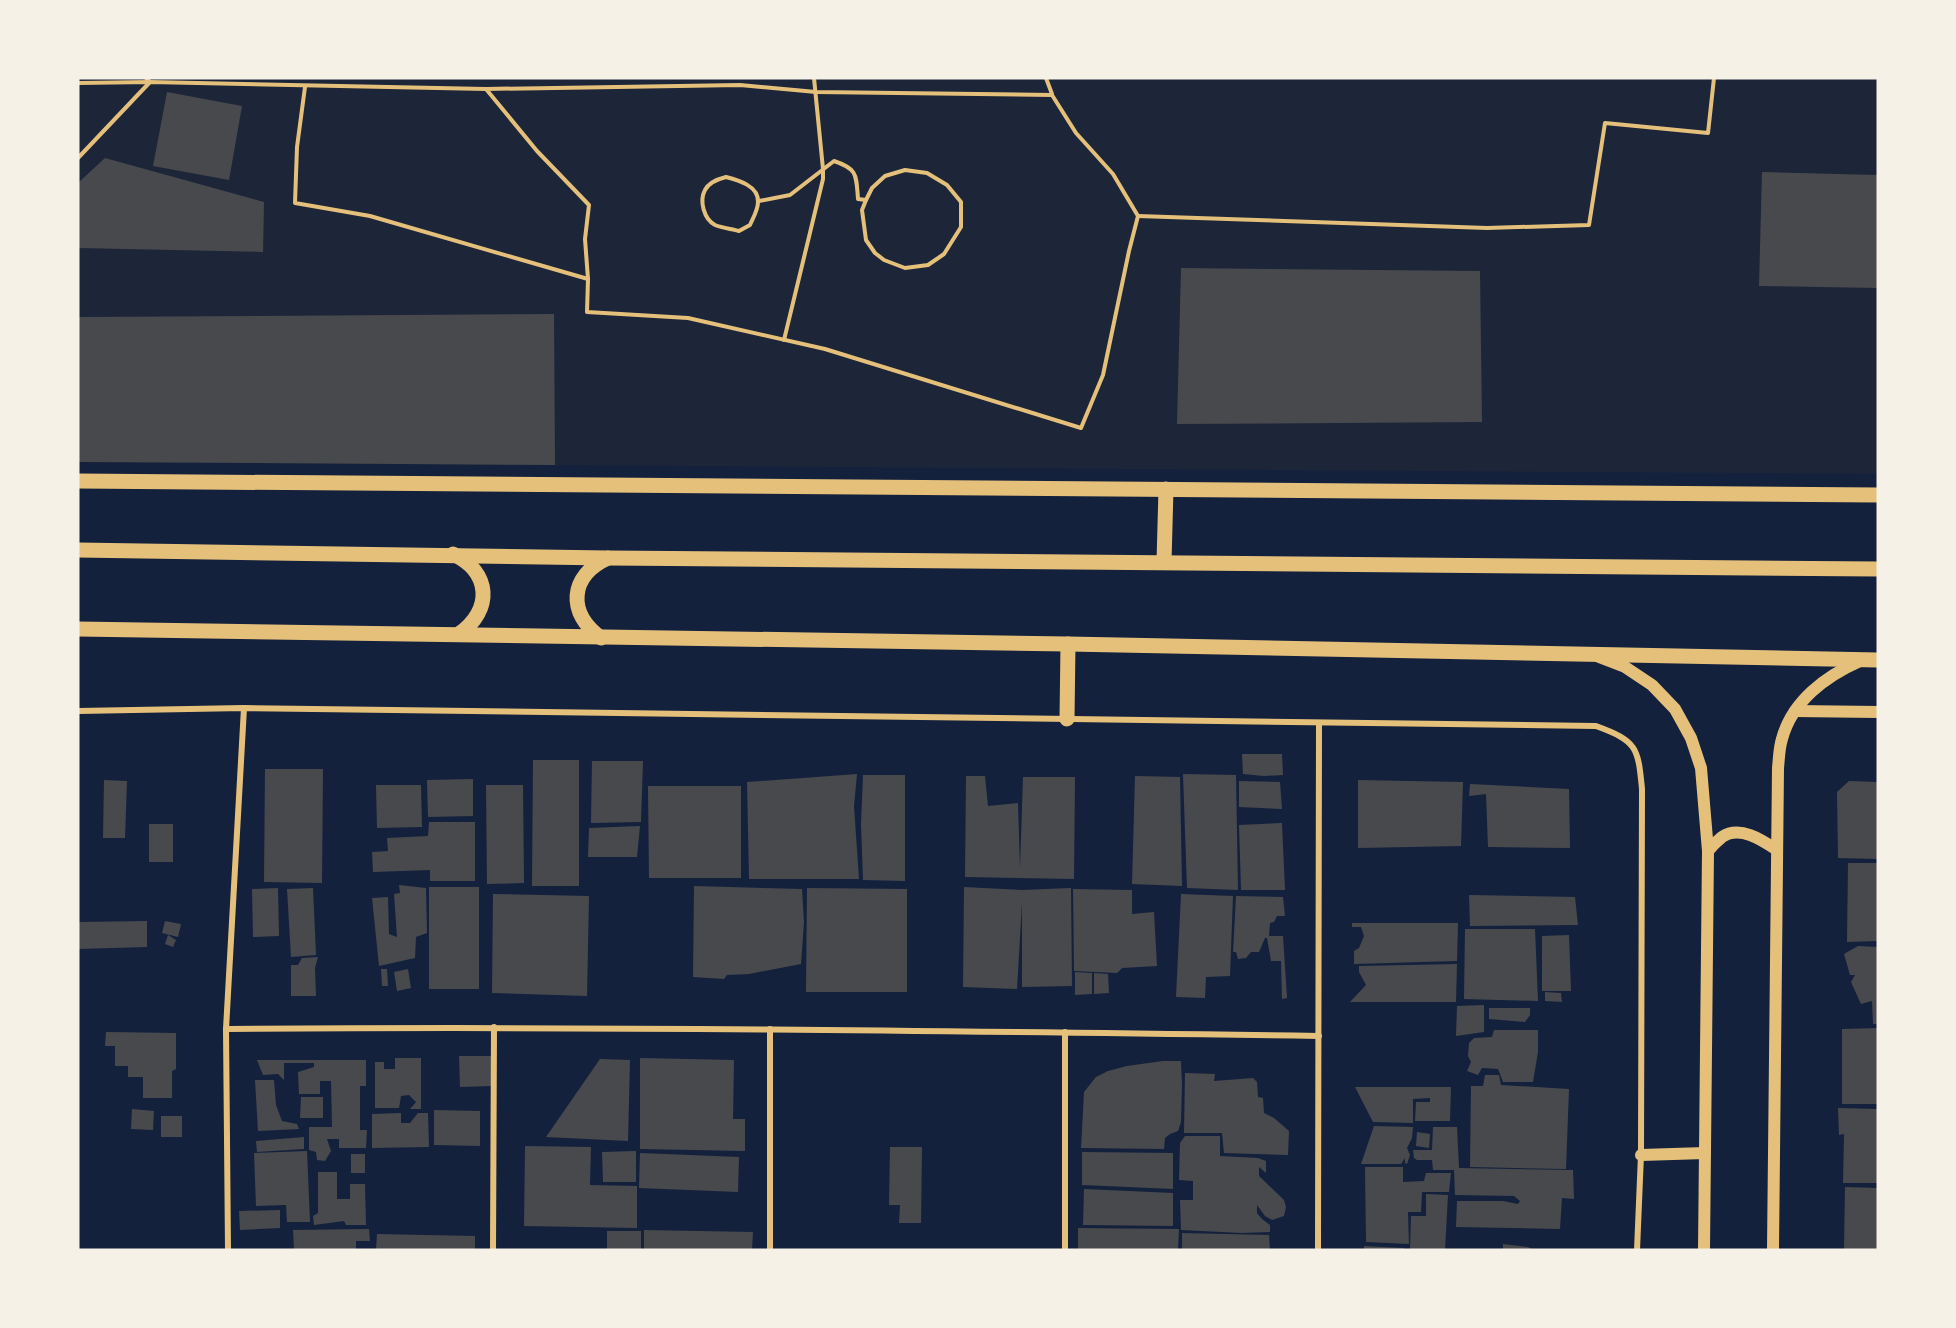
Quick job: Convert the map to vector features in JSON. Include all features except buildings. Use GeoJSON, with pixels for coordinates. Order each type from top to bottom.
{"type":"FeatureCollection","features":[{"type":"Feature","properties":{"kind":"main road"},"geometry":{"type":"LineString","coordinates":[[78,481],[1878,495]]}},
{"type":"Feature","properties":{"kind":"main road"},"geometry":{"type":"LineString","coordinates":[[1164,562],[1166,489]]}},
{"type":"Feature","properties":{"kind":"main road"},"geometry":{"type":"LineString","coordinates":[[78,550],[608,558],[1878,570]]}},
{"type":"Feature","properties":{"kind":"main road"},"geometry":{"type":"LineString","coordinates":[[453,554],[465,560],[474,569],[483,592],[478,617],[470,627],[459,634]]}},
{"type":"Feature","properties":{"kind":"main road"},"geometry":{"type":"LineString","coordinates":[[601,638],[583,620],[578,608],[577,595],[580,583],[587,572],[596,563],[608,558]]}},
{"type":"Feature","properties":{"kind":"main road"},"geometry":{"type":"LineString","coordinates":[[78,628],[1878,660]]}},
{"type":"Feature","properties":{"kind":"main road"},"geometry":{"type":"LineString","coordinates":[[1067,719],[1068,644]]}},
{"type":"Feature","properties":{"kind":"main road"},"geometry":{"type":"LineString","coordinates":[[1594,655],[1625,667],[1652,685],[1675,709],[1691,738],[1701,768],[1708,851],[1704,1250]]}},
{"type":"Feature","properties":{"kind":"main road"},"geometry":{"type":"LineString","coordinates":[[1773,1250],[1778,768],[1782,738],[1795,711],[1813,689],[1836,672],[1862,660]]}},
{"type":"Feature","properties":{"kind":"main road"},"geometry":{"type":"LineString","coordinates":[[1795,711],[1878,712]]}},
{"type":"Feature","properties":{"kind":"main road"},"geometry":{"type":"LineString","coordinates":[[1708,851],[1725,835],[1744,832],[1777,850]]}},
{"type":"Feature","properties":{"kind":"main road"},"geometry":{"type":"LineString","coordinates":[[1641,1155],[1705,1153]]}},
{"type":"Feature","properties":{"kind":"street"},"geometry":{"type":"LineString","coordinates":[[228,1250],[226,1029],[244,708]]}},
{"type":"Feature","properties":{"kind":"street"},"geometry":{"type":"LineString","coordinates":[[78,711],[244,708],[1596,726],[1619,734],[1633,744],[1640,764],[1642,789],[1641,1155],[1637,1250]]}},
{"type":"Feature","properties":{"kind":"street"},"geometry":{"type":"LineString","coordinates":[[1318,1250],[1319,723]]}},
{"type":"Feature","properties":{"kind":"street"},"geometry":{"type":"LineString","coordinates":[[226,1029],[494,1027],[1319,1036]]}},
{"type":"Feature","properties":{"kind":"street"},"geometry":{"type":"LineString","coordinates":[[494,1027],[494,1250]]}},
{"type":"Feature","properties":{"kind":"street"},"geometry":{"type":"LineString","coordinates":[[770,1029],[770,1250]]}},
{"type":"Feature","properties":{"kind":"street"},"geometry":{"type":"LineString","coordinates":[[1065,1032],[1065,1250]]}},
{"type":"Feature","properties":{"kind":"path"},"geometry":{"type":"LineString","coordinates":[[146,78],[150,82]]}},
{"type":"Feature","properties":{"kind":"path"},"geometry":{"type":"LineString","coordinates":[[784,340],[823,179],[824,169],[814,78]]}},
{"type":"Feature","properties":{"kind":"path"},"geometry":{"type":"LineString","coordinates":[[486,89],[537,151],[589,205],[585,239],[588,279],[587,312],[688,318],[825,349],[1081,428],[1103,375],[1138,216],[1113,174],[1076,133],[1052,95],[1046,78]]}},
{"type":"Feature","properties":{"kind":"path"},"geometry":{"type":"LineString","coordinates":[[1138,216],[1487,228],[1589,225],[1605,123],[1708,133],[1714,78]]}},
{"type":"Feature","properties":{"kind":"path"},"geometry":{"type":"LineString","coordinates":[[78,158],[150,82]]}},
{"type":"Feature","properties":{"kind":"path"},"geometry":{"type":"LineString","coordinates":[[78,83],[150,82],[486,89],[740,85],[816,92],[1052,95]]}},
{"type":"Feature","properties":{"kind":"path"},"geometry":{"type":"LineString","coordinates":[[305,87],[297,147],[295,203],[370,216],[588,279]]}},
{"type":"Feature","properties":{"kind":"path"},"geometry":{"type":"LineString","coordinates":[[759,201],[790,195],[834,161],[848,166],[857,179],[858,199],[866,200]]}},
{"type":"Feature","properties":{"kind":"path"},"geometry":{"type":"LineString","coordinates":[[905,170],[927,173],[947,185],[961,202],[962,227],[944,254],[928,265],[905,268],[884,260],[875,253],[867,240],[862,210],[866,200],[873,188],[885,176],[905,170]]}},
{"type":"Feature","properties":{"kind":"path"},"geometry":{"type":"LineString","coordinates":[[726,177],[749,186],[756,193],[759,201],[750,225],[739,231],[714,225],[706,216],[702,203],[705,190],[714,180],[726,177]]}},
{"type":"Feature","properties":{"kind":"shaded area"},"geometry":{"type":"Polygon","coordinates":[[[78,78],[1878,78],[1878,474],[78,462],[78,78]]]}}]}
